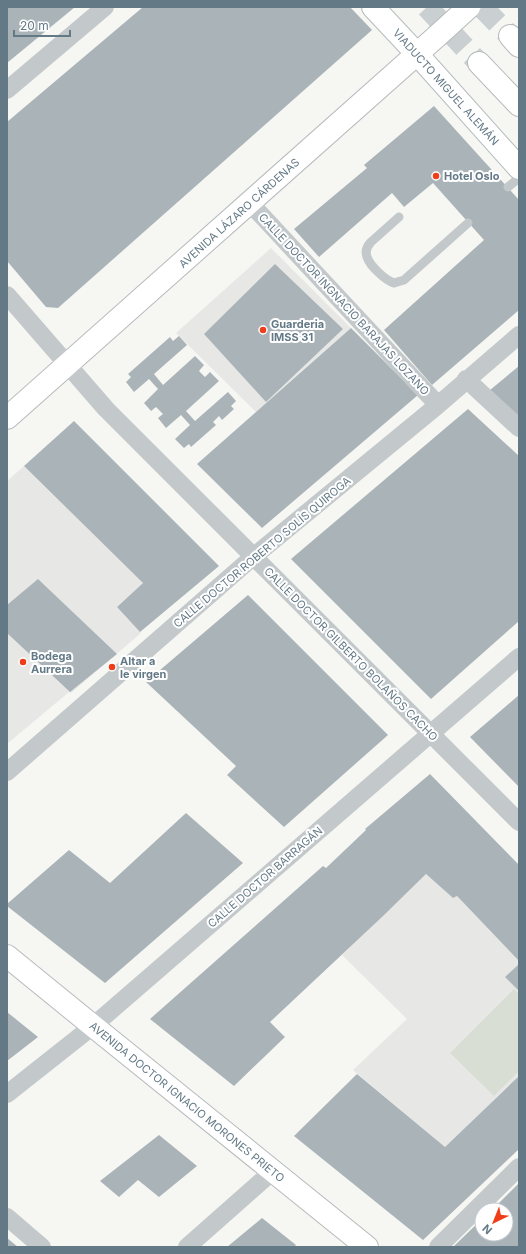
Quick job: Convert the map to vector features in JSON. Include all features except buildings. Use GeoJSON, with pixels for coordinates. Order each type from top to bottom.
{"type":"FeatureCollection","features":[{"type":"Feature","properties":{"kind":"main road","name":"VIADUCTO MIGUEL ALEMÁN"},"geometry":{"type":"LineString","coordinates":[[373,7],[519,168]]}},
{"type":"Feature","properties":{"kind":"main road","name":"AVENIDA LÁZARO CÁRDENAS"},"geometry":{"type":"LineString","coordinates":[[7,418],[469,7]]}},
{"type":"Feature","properties":{"kind":"main road"},"geometry":{"type":"LineString","coordinates":[[479,63],[519,105]]}},
{"type":"Feature","properties":{"kind":"main road","name":"AVENIDA DOCTOR IGNACIO MORONES PRIETO"},"geometry":{"type":"LineString","coordinates":[[7,956],[367,1247]]}},
{"type":"Feature","properties":{"kind":"street"},"geometry":{"type":"LineString","coordinates":[[7,90],[105,7]]}},
{"type":"Feature","properties":{"kind":"street","name":"CALLE DOCTOR INGNACIO BARAJAS LOZANO"},"geometry":{"type":"LineString","coordinates":[[250,203],[438,405]]}},
{"type":"Feature","properties":{"kind":"street","name":"CALLE DOCTOR GILBERTO BOLAÑOS CACHO"},"geometry":{"type":"LineString","coordinates":[[7,295],[106,409],[519,822]]}},
{"type":"Feature","properties":{"kind":"street","name":"CALLE DOCTOR ROBERTO SOLÍS QUIROGA"},"geometry":{"type":"LineString","coordinates":[[7,772],[253,557],[438,405],[466,379],[519,335]]}},
{"type":"Feature","properties":{"kind":"street"},"geometry":{"type":"LineString","coordinates":[[466,379],[519,428]]}},
{"type":"Feature","properties":{"kind":"street","name":"CALLE DOCTOR BARRAGÁN"},"geometry":{"type":"LineString","coordinates":[[7,1094],[92,1026],[519,657]]}},
{"type":"Feature","properties":{"kind":"street"},"geometry":{"type":"LineString","coordinates":[[438,1247],[519,1167]]}},
{"type":"Feature","properties":{"kind":"street"},"geometry":{"type":"LineString","coordinates":[[187,1247],[273,1171]]}},
{"type":"Feature","properties":{"kind":"street"},"geometry":{"type":"LineString","coordinates":[[7,1217],[42,1247]]}},
{"type":"Feature","properties":{"kind":"lane"},"geometry":{"type":"LineString","coordinates":[[508,187],[519,178]]}},
{"type":"Feature","properties":{"kind":"lane"},"geometry":{"type":"LineString","coordinates":[[399,217],[371,242],[366,252],[370,261],[380,273],[389,281],[394,283],[404,280],[468,223]]}},
{"type":"Feature","properties":{"kind":"shaded area","name":"Guarderia IMSS 31"},"geometry":{"type":"Polygon","coordinates":[[[271,248],[351,328],[256,412],[176,333],[271,248]]]}},
{"type":"Feature","properties":{"kind":"shaded area"},"geometry":{"type":"Polygon","coordinates":[[[24,466],[143,583],[117,607],[141,633],[71,693],[69,692],[7,744],[7,481],[24,466]]]}},
{"type":"Feature","properties":{"kind":"shaded area"},"geometry":{"type":"Polygon","coordinates":[[[426,874],[453,898],[457,896],[519,961],[519,964],[505,977],[519,991],[519,1076],[445,1147],[353,1070],[407,1019],[342,955],[426,874]]]}},
{"type":"Feature","properties":{"kind":"shaded area"},"geometry":{"type":"Polygon","coordinates":[[[514,989],[519,994],[519,1071],[494,1096],[450,1053],[514,989]]]}},
{"type":"Feature","properties":{"kind":"tunnel"},"geometry":{"type":"LineString","coordinates":[[427,7],[479,63]]}},
{"type":"Feature","properties":{"kind":"tunnel"},"geometry":{"type":"LineString","coordinates":[[482,7],[510,36]]}},
{"type":"Feature","properties":{"kind":"place","name":"Hotel Oslo"},"geometry":{"type":"Point","coordinates":[436,176]}},
{"type":"Feature","properties":{"kind":"place","name":"Guarderia IMSS 31"},"geometry":{"type":"Point","coordinates":[263,330]}},
{"type":"Feature","properties":{"kind":"place","name":"Bodega Aurrera"},"geometry":{"type":"Point","coordinates":[23,662]}},
{"type":"Feature","properties":{"kind":"place","name":"Altar a le virgen"},"geometry":{"type":"Point","coordinates":[112,667]}}]}
